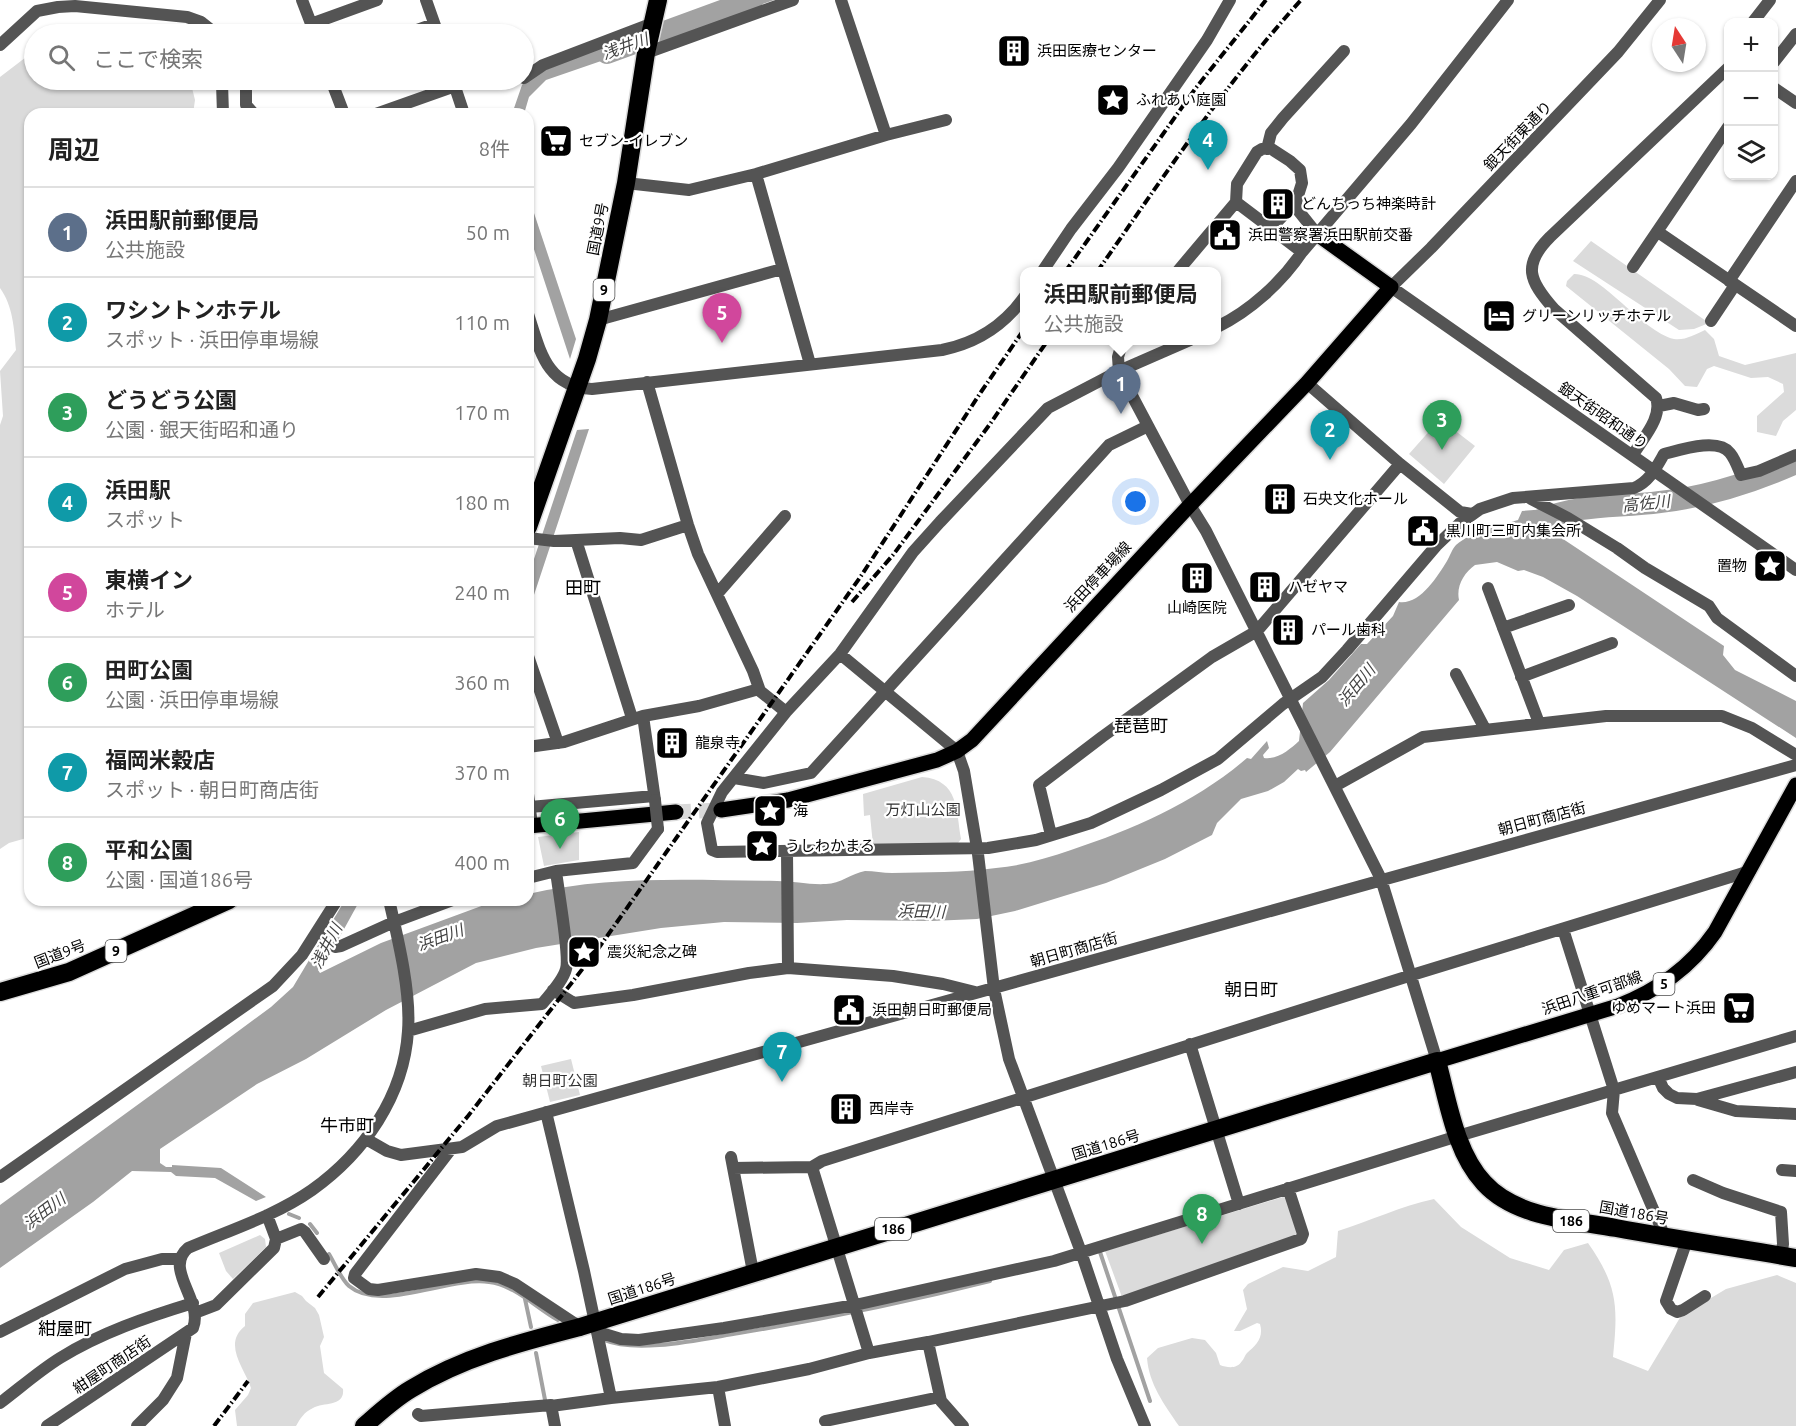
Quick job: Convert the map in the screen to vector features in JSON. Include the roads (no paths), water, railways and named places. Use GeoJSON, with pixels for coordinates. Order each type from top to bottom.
{"type":"FeatureCollection","features":[{"type":"Feature","properties":{"kind":"highway","name":"国道9号"},"geometry":{"type":"LineString","coordinates":[[534,525],[598,321],[626,183],[658,0]]}},
{"type":"Feature","properties":{"kind":"highway","name":"国道9号"},"geometry":{"type":"LineString","coordinates":[[0,992],[69,972],[216,906]]}},
{"type":"Feature","properties":{"kind":"highway","name":"国道186号"},"geometry":{"type":"LineString","coordinates":[[364,1426],[409,1390],[437,1374],[502,1348],[591,1327],[753,1272],[1437,1061],[1458,1136],[1470,1164],[1484,1184],[1505,1199],[1530,1211],[1569,1221],[1789,1257]]}},
{"type":"Feature","properties":{"kind":"main road"},"geometry":{"type":"LineString","coordinates":[[1317,234],[1391,287]]}},
{"type":"Feature","properties":{"kind":"main road","name":"浜田停車場線"},"geometry":{"type":"LineString","coordinates":[[721,810],[788,800],[834,789],[937,760],[957,752],[981,731],[1307,382],[1391,287]]}},
{"type":"Feature","properties":{"kind":"main road","name":"浜田八重可部線"},"geometry":{"type":"LineString","coordinates":[[1437,1061],[1591,1015],[1643,996],[1679,972],[1709,940],[1750,871],[1796,785]]}},
{"type":"Feature","properties":{"kind":"main road"},"geometry":{"type":"LineString","coordinates":[[534,825],[676,812]]}},
{"type":"Feature","properties":{"kind":"street"},"geometry":{"type":"LineString","coordinates":[[302,0],[311,24]]}},
{"type":"Feature","properties":{"kind":"street"},"geometry":{"type":"LineString","coordinates":[[324,24],[377,0]]}},
{"type":"Feature","properties":{"kind":"street"},"geometry":{"type":"LineString","coordinates":[[426,0],[434,24]]}},
{"type":"Feature","properties":{"kind":"street"},"geometry":{"type":"LineString","coordinates":[[534,71],[543,64],[793,0]]}},
{"type":"Feature","properties":{"kind":"street"},"geometry":{"type":"LineString","coordinates":[[841,0],[886,135]]}},
{"type":"Feature","properties":{"kind":"street"},"geometry":{"type":"LineString","coordinates":[[1045,267],[1207,40],[1230,0]]}},
{"type":"Feature","properties":{"kind":"street"},"geometry":{"type":"LineString","coordinates":[[1221,325],[1234,318],[1269,290],[1295,263],[1411,124],[1509,0]]}},
{"type":"Feature","properties":{"kind":"street","name":"銀天街東通り"},"geometry":{"type":"LineString","coordinates":[[1391,287],[1618,52],[1660,0]]}},
{"type":"Feature","properties":{"kind":"street"},"geometry":{"type":"LineString","coordinates":[[1756,18],[1770,0]]}},
{"type":"Feature","properties":{"kind":"street"},"geometry":{"type":"LineString","coordinates":[[0,45],[37,11],[75,6],[133,6],[187,17],[204,24]]}},
{"type":"Feature","properties":{"kind":"street"},"geometry":{"type":"LineString","coordinates":[[1778,56],[1796,34]]}},
{"type":"Feature","properties":{"kind":"street"},"geometry":{"type":"LineString","coordinates":[[1267,149],[1271,134],[1283,118],[1344,51]]}},
{"type":"Feature","properties":{"kind":"street"},"geometry":{"type":"LineString","coordinates":[[1633,455],[1657,416],[1659,406],[1656,398],[1554,309],[1541,294],[1533,276],[1531,262],[1539,248],[1550,237],[1724,72]]}},
{"type":"Feature","properties":{"kind":"street"},"geometry":{"type":"LineString","coordinates":[[222,90],[224,108]]}},
{"type":"Feature","properties":{"kind":"street"},"geometry":{"type":"LineString","coordinates":[[244,90],[246,105],[249,108]]}},
{"type":"Feature","properties":{"kind":"street"},"geometry":{"type":"LineString","coordinates":[[335,90],[342,108]]}},
{"type":"Feature","properties":{"kind":"street"},"geometry":{"type":"LineString","coordinates":[[391,108],[436,90]]}},
{"type":"Feature","properties":{"kind":"street"},"geometry":{"type":"LineString","coordinates":[[456,90],[462,108]]}},
{"type":"Feature","properties":{"kind":"street"},"geometry":{"type":"LineString","coordinates":[[1778,91],[1796,103]]}},
{"type":"Feature","properties":{"kind":"street"},"geometry":{"type":"LineString","coordinates":[[626,183],[689,190],[756,174],[886,135],[946,120]]}},
{"type":"Feature","properties":{"kind":"street"},"geometry":{"type":"LineString","coordinates":[[1633,267],[1724,133]]}},
{"type":"Feature","properties":{"kind":"street"},"geometry":{"type":"LineString","coordinates":[[1181,267],[1236,202],[1237,184],[1257,152],[1270,148],[1290,160],[1299,170],[1302,183],[1296,202],[1271,228]]}},
{"type":"Feature","properties":{"kind":"street"},"geometry":{"type":"LineString","coordinates":[[756,174],[810,364]]}},
{"type":"Feature","properties":{"kind":"street"},"geometry":{"type":"LineString","coordinates":[[1711,321],[1796,181]]}},
{"type":"Feature","properties":{"kind":"street"},"geometry":{"type":"LineString","coordinates":[[1236,202],[1302,252]]}},
{"type":"Feature","properties":{"kind":"street"},"geometry":{"type":"LineString","coordinates":[[1296,202],[1299,213],[1317,234]]}},
{"type":"Feature","properties":{"kind":"street"},"geometry":{"type":"LineString","coordinates":[[1658,232],[1796,326]]}},
{"type":"Feature","properties":{"kind":"street"},"geometry":{"type":"LineString","coordinates":[[598,321],[782,269]]}},
{"type":"Feature","properties":{"kind":"street","name":"銀天街昭和通り"},"geometry":{"type":"LineString","coordinates":[[1391,287],[1796,570]]}},
{"type":"Feature","properties":{"kind":"street"},"geometry":{"type":"LineString","coordinates":[[534,331],[546,364],[557,376],[576,388],[592,389],[942,350],[961,346],[980,338],[1000,325],[1020,302]]}},
{"type":"Feature","properties":{"kind":"street"},"geometry":{"type":"LineString","coordinates":[[1122,345],[1118,357],[1119,371],[1206,531],[1381,879],[1437,1061]]}},
{"type":"Feature","properties":{"kind":"street"},"geometry":{"type":"LineString","coordinates":[[1179,345],[1119,371],[1048,408],[912,552],[840,654],[786,712],[722,792],[707,823],[712,850],[787,854],[977,851],[1051,835],[1091,823],[1132,805],[1218,759],[1292,702],[1331,669],[1436,546],[1480,509],[1513,498],[1634,488],[1643,484],[1655,470],[1664,454],[1700,446],[1725,448],[1731,453],[1741,475],[1759,471],[1796,455]]}},
{"type":"Feature","properties":{"kind":"street"},"geometry":{"type":"LineString","coordinates":[[647,382],[698,554],[753,670],[759,689],[786,712]]}},
{"type":"Feature","properties":{"kind":"street"},"geometry":{"type":"LineString","coordinates":[[1307,382],[1400,464],[1460,512],[1472,514]]}},
{"type":"Feature","properties":{"kind":"street"},"geometry":{"type":"LineString","coordinates":[[1659,406],[1674,403],[1698,410],[1704,409]]}},
{"type":"Feature","properties":{"kind":"street"},"geometry":{"type":"LineString","coordinates":[[734,778],[764,783],[811,773],[1109,445],[1148,426]]}},
{"type":"Feature","properties":{"kind":"street"},"geometry":{"type":"LineString","coordinates":[[1051,835],[1039,785],[1212,657],[1257,631],[1400,464]]}},
{"type":"Feature","properties":{"kind":"street"},"geometry":{"type":"LineString","coordinates":[[1528,498],[1568,518],[1708,606],[1717,618],[1796,676]]}},
{"type":"Feature","properties":{"kind":"street"},"geometry":{"type":"LineString","coordinates":[[717,594],[785,516]]}},
{"type":"Feature","properties":{"kind":"street"},"geometry":{"type":"LineString","coordinates":[[534,536],[555,541],[620,538],[641,540],[688,525]]}},
{"type":"Feature","properties":{"kind":"street"},"geometry":{"type":"LineString","coordinates":[[534,878],[633,863],[658,829],[638,717],[576,540]]}},
{"type":"Feature","properties":{"kind":"street"},"geometry":{"type":"LineString","coordinates":[[1488,588],[1539,723]]}},
{"type":"Feature","properties":{"kind":"street"},"geometry":{"type":"LineString","coordinates":[[1503,628],[1569,605]]}},
{"type":"Feature","properties":{"kind":"street"},"geometry":{"type":"LineString","coordinates":[[1521,677],[1612,643]]}},
{"type":"Feature","properties":{"kind":"street"},"geometry":{"type":"LineString","coordinates":[[840,654],[957,752],[964,771],[977,851],[994,989],[1008,1059],[1081,1252],[1116,1359],[1145,1426]]}},
{"type":"Feature","properties":{"kind":"street"},"geometry":{"type":"LineString","coordinates":[[534,673],[558,743]]}},
{"type":"Feature","properties":{"kind":"street"},"geometry":{"type":"LineString","coordinates":[[1456,674],[1485,729]]}},
{"type":"Feature","properties":{"kind":"street"},"geometry":{"type":"LineString","coordinates":[[534,746],[558,743],[638,717],[699,706],[759,689]]}},
{"type":"Feature","properties":{"kind":"street"},"geometry":{"type":"LineString","coordinates":[[1335,786],[1423,737],[1606,716],[1722,716],[1752,728],[1796,755]]}},
{"type":"Feature","properties":{"kind":"street","name":"朝日町商店街"},"geometry":{"type":"LineString","coordinates":[[366,1139],[387,1151],[401,1155],[465,1146],[497,1126],[1796,765]]}},
{"type":"Feature","properties":{"kind":"street"},"geometry":{"type":"LineString","coordinates":[[534,800],[654,798]]}},
{"type":"Feature","properties":{"kind":"street"},"geometry":{"type":"LineString","coordinates":[[787,854],[788,968]]}},
{"type":"Feature","properties":{"kind":"street"},"geometry":{"type":"LineString","coordinates":[[753,1272],[732,1162],[812,1167],[822,1161],[1022,1097],[1750,871]]}},
{"type":"Feature","properties":{"kind":"street"},"geometry":{"type":"LineString","coordinates":[[408,1030],[485,1009],[542,1004],[567,967],[556,874]]}},
{"type":"Feature","properties":{"kind":"street"},"geometry":{"type":"LineString","coordinates":[[0,1177],[273,986],[319,936],[334,906]]}},
{"type":"Feature","properties":{"kind":"street"},"geometry":{"type":"LineString","coordinates":[[136,1426],[163,1400],[177,1378],[194,1308],[181,1275],[180,1259],[188,1248],[267,1215],[312,1190],[354,1154],[389,1101],[398,1080],[408,1030],[407,1002],[390,906]]}},
{"type":"Feature","properties":{"kind":"street"},"geometry":{"type":"LineString","coordinates":[[319,936],[335,947],[341,946],[439,906]]}},
{"type":"Feature","properties":{"kind":"street"},"geometry":{"type":"LineString","coordinates":[[1563,928],[1614,1090],[1612,1113],[1665,1237]]}},
{"type":"Feature","properties":{"kind":"street"},"geometry":{"type":"LineString","coordinates":[[553,990],[574,1003],[788,968],[893,976],[978,993]]}},
{"type":"Feature","properties":{"kind":"street"},"geometry":{"type":"LineString","coordinates":[[452,1149],[380,1239],[354,1278],[369,1289],[378,1290],[476,1274],[499,1277],[591,1327],[621,1339],[639,1340],[724,1329],[855,1305],[1054,1261],[1458,1136],[1796,1036]]}},
{"type":"Feature","properties":{"kind":"street"},"geometry":{"type":"LineString","coordinates":[[1190,1044],[1239,1204]]}},
{"type":"Feature","properties":{"kind":"street"},"geometry":{"type":"LineString","coordinates":[[1697,1099],[1796,1072]]}},
{"type":"Feature","properties":{"kind":"street"},"geometry":{"type":"LineString","coordinates":[[1658,1077],[1663,1088],[1677,1098],[1697,1099],[1736,1111],[1796,1114]]}},
{"type":"Feature","properties":{"kind":"street"},"geometry":{"type":"LineString","coordinates":[[546,1112],[591,1327],[611,1398]]}},
{"type":"Feature","properties":{"kind":"street"},"geometry":{"type":"LineString","coordinates":[[812,1167],[869,1353]]}},
{"type":"Feature","properties":{"kind":"street"},"geometry":{"type":"LineString","coordinates":[[1782,1170],[1796,1171]]}},
{"type":"Feature","properties":{"kind":"street"},"geometry":{"type":"LineString","coordinates":[[1694,1180],[1723,1193],[1781,1212],[1783,1244],[1789,1257]]}},
{"type":"Feature","properties":{"kind":"street"},"geometry":{"type":"LineString","coordinates":[[418,1414],[422,1416],[548,1406],[718,1387],[809,1369],[869,1353],[1125,1301],[1301,1239],[1303,1234],[1288,1188]]}},
{"type":"Feature","properties":{"kind":"street"},"geometry":{"type":"LineString","coordinates":[[0,1403],[59,1358],[113,1331],[194,1308],[216,1305],[271,1251],[276,1239],[267,1215]]}},
{"type":"Feature","properties":{"kind":"street"},"geometry":{"type":"LineString","coordinates":[[276,1239],[301,1229],[324,1259]]}},
{"type":"Feature","properties":{"kind":"street"},"geometry":{"type":"LineString","coordinates":[[1687,1240],[1666,1301],[1671,1309],[1677,1312],[1706,1296]]}},
{"type":"Feature","properties":{"kind":"street"},"geometry":{"type":"LineString","coordinates":[[0,1332],[125,1269],[162,1259],[180,1259]]}},
{"type":"Feature","properties":{"kind":"street","name":"紺屋町商店街"},"geometry":{"type":"LineString","coordinates":[[47,1426],[189,1331]]}},
{"type":"Feature","properties":{"kind":"street"},"geometry":{"type":"LineString","coordinates":[[928,1342],[940,1397],[963,1426]]}},
{"type":"Feature","properties":{"kind":"street"},"geometry":{"type":"LineString","coordinates":[[718,1387],[725,1426]]}},
{"type":"Feature","properties":{"kind":"street"},"geometry":{"type":"LineString","coordinates":[[825,1421],[940,1397]]}},
{"type":"Feature","properties":{"kind":"street"},"geometry":{"type":"LineString","coordinates":[[548,1406],[555,1426]]}},
{"type":"Feature","properties":{"kind":"water"},"geometry":{"type":"Polygon","coordinates":[[[731,0],[774,0],[664,40],[667,22],[731,0]]]}},
{"type":"Feature","properties":{"kind":"water"},"geometry":{"type":"Polygon","coordinates":[[[637,33],[633,50],[546,80],[529,97],[526,108],[514,108],[520,90],[534,90],[534,74],[637,33]]]}},
{"type":"Feature","properties":{"kind":"water"},"geometry":{"type":"Polygon","coordinates":[[[534,213],[576,339],[570,359],[534,249],[534,213]]]}},
{"type":"Feature","properties":{"kind":"water"},"geometry":{"type":"Polygon","coordinates":[[[589,429],[534,595],[534,559],[577,430],[589,429]]]}},
{"type":"Feature","properties":{"kind":"water","name":"浜田川"},"geometry":{"type":"Polygon","coordinates":[[[1560,508],[1571,512],[1560,516],[1551,531],[1724,646],[1723,655],[1735,670],[1796,701],[1796,738],[1577,596],[1543,577],[1524,570],[1518,571],[1497,562],[1475,565],[1462,580],[1459,600],[1330,752],[1306,772],[1298,769],[1284,782],[1268,791],[1241,799],[1217,823],[1212,835],[1165,859],[1106,883],[1015,911],[977,919],[847,920],[797,923],[724,922],[661,928],[536,948],[476,963],[386,1010],[306,1059],[257,1084],[160,1149],[160,1163],[166,1167],[172,1167],[172,1165],[221,1168],[266,1197],[256,1201],[215,1178],[176,1176],[171,1172],[132,1171],[93,1202],[0,1268],[0,1205],[271,1007],[293,987],[341,906],[357,906],[318,970],[320,973],[381,943],[481,906],[534,906],[534,893],[559,888],[652,880],[777,881],[826,884],[865,871],[944,872],[1006,867],[1044,859],[1095,842],[1164,813],[1186,801],[1247,758],[1251,759],[1267,741],[1269,748],[1263,755],[1264,758],[1279,756],[1288,750],[1299,741],[1303,703],[1329,680],[1361,644],[1367,644],[1393,616],[1399,602],[1407,602],[1421,595],[1438,575],[1456,545],[1462,540],[1518,520],[1522,511],[1560,508]]]}},
{"type":"Feature","properties":{"kind":"waterway","name":"浅井川"},"geometry":{"type":"LineString","coordinates":[[607,53],[752,0]]}},
{"type":"Feature","properties":{"kind":"waterway","name":"高佐川"},"geometry":{"type":"LineString","coordinates":[[1538,521],[1569,511],[1660,502],[1695,496],[1746,482],[1796,463]]}},
{"type":"Feature","properties":{"kind":"waterway"},"geometry":{"type":"LineString","coordinates":[[289,1214],[299,1218]]}},
{"type":"Feature","properties":{"kind":"waterway"},"geometry":{"type":"LineString","coordinates":[[310,1224],[317,1233]]}},
{"type":"Feature","properties":{"kind":"waterway"},"geometry":{"type":"LineString","coordinates":[[1100,1252],[1150,1401]]}},
{"type":"Feature","properties":{"kind":"waterway"},"geometry":{"type":"LineString","coordinates":[[329,1254],[346,1283],[363,1293],[379,1296],[397,1295],[455,1284],[489,1282],[516,1292],[558,1320]]}},
{"type":"Feature","properties":{"kind":"waterway"},"geometry":{"type":"LineString","coordinates":[[604,1340],[634,1346],[689,1342],[865,1310],[990,1281]]}},
{"type":"Feature","properties":{"kind":"waterway"},"geometry":{"type":"LineString","coordinates":[[525,1299],[531,1327]]}},
{"type":"Feature","properties":{"kind":"waterway"},"geometry":{"type":"LineString","coordinates":[[536,1353],[546,1405]]}},
{"type":"Feature","properties":{"kind":"tunnel"},"geometry":{"type":"LineString","coordinates":[[676,812],[721,810]]}},
{"type":"Feature","properties":{"kind":"railway"},"geometry":{"type":"LineString","coordinates":[[1069,267],[1195,89],[1266,0]]}},
{"type":"Feature","properties":{"kind":"railway"},"geometry":{"type":"LineString","coordinates":[[1100,267],[1220,98],[1301,0]]}},
{"type":"Feature","properties":{"kind":"railway"},"geometry":{"type":"LineString","coordinates":[[318,1297],[468,1116],[598,949],[861,576],[1020,335]]}},
{"type":"Feature","properties":{"kind":"railway"},"geometry":{"type":"LineString","coordinates":[[852,602],[893,555],[990,424],[1045,345]]}},
{"type":"Feature","properties":{"kind":"railway"},"geometry":{"type":"LineString","coordinates":[[214,1426],[248,1381]]}},
{"type":"Feature","properties":{"kind":"place","name":"浜田医療センター"},"geometry":{"type":"Point","coordinates":[1014,51]}},
{"type":"Feature","properties":{"kind":"place","name":"ふれあい庭園"},"geometry":{"type":"Point","coordinates":[1113,100]}},
{"type":"Feature","properties":{"kind":"place","name":"セブン-イレブン"},"geometry":{"type":"Point","coordinates":[556,141]}},
{"type":"Feature","properties":{"kind":"place","name":"浜田駅"},"geometry":{"type":"Point","coordinates":[1208,170]}},
{"type":"Feature","properties":{"kind":"place","name":"どんちっち神楽時計"},"geometry":{"type":"Point","coordinates":[1278,204]}},
{"type":"Feature","properties":{"kind":"place","name":"浜田警察署浜田駅前交番"},"geometry":{"type":"Point","coordinates":[1225,235]}},
{"type":"Feature","properties":{"kind":"place","name":"グリーンリッチホテル"},"geometry":{"type":"Point","coordinates":[1499,316]}},
{"type":"Feature","properties":{"kind":"place","name":"東横イン"},"geometry":{"type":"Point","coordinates":[722,343]}},
{"type":"Feature","properties":{"kind":"place","name":"浜田駅前郵便局"},"geometry":{"type":"Point","coordinates":[1121,414]}},
{"type":"Feature","properties":{"kind":"place","name":"どうどう公園"},"geometry":{"type":"Point","coordinates":[1442,450]}},
{"type":"Feature","properties":{"kind":"place","name":"ワシントンホテル"},"geometry":{"type":"Point","coordinates":[1330,460]}},
{"type":"Feature","properties":{"kind":"place","name":"石央文化ホール"},"geometry":{"type":"Point","coordinates":[1280,499]}},
{"type":"Feature","properties":{"kind":"place","name":"黒川町三町内集会所"},"geometry":{"type":"Point","coordinates":[1423,531]}},
{"type":"Feature","properties":{"kind":"place","name":"置物"},"geometry":{"type":"Point","coordinates":[1770,566]}},
{"type":"Feature","properties":{"kind":"place","name":"山崎医院"},"geometry":{"type":"Point","coordinates":[1197,578]}},
{"type":"Feature","properties":{"kind":"place","name":"ハゼヤマ"},"geometry":{"type":"Point","coordinates":[1265,587]}},
{"type":"Feature","properties":{"kind":"place","name":"パール歯科"},"geometry":{"type":"Point","coordinates":[1288,630]}},
{"type":"Feature","properties":{"kind":"place","name":"龍泉寺"},"geometry":{"type":"Point","coordinates":[672,743]}},
{"type":"Feature","properties":{"kind":"place","name":"海"},"geometry":{"type":"Point","coordinates":[770,811]}},
{"type":"Feature","properties":{"kind":"place","name":"うしわかまる"},"geometry":{"type":"Point","coordinates":[762,846]}},
{"type":"Feature","properties":{"kind":"place","name":"田町公園"},"geometry":{"type":"Point","coordinates":[560,849]}},
{"type":"Feature","properties":{"kind":"place","name":"震災紀念之碑"},"geometry":{"type":"Point","coordinates":[584,952]}},
{"type":"Feature","properties":{"kind":"place","name":"ゆめマート浜田"},"geometry":{"type":"Point","coordinates":[1739,1008]}},
{"type":"Feature","properties":{"kind":"place","name":"浜田朝日町郵便局"},"geometry":{"type":"Point","coordinates":[849,1010]}},
{"type":"Feature","properties":{"kind":"place","name":"福岡米穀店"},"geometry":{"type":"Point","coordinates":[782,1082]}},
{"type":"Feature","properties":{"kind":"place","name":"西岸寺"},"geometry":{"type":"Point","coordinates":[846,1109]}},
{"type":"Feature","properties":{"kind":"place","name":"平和公園"},"geometry":{"type":"Point","coordinates":[1202,1244]}},
{"type":"Feature","properties":{"kind":"district","name":"田町"},"geometry":{"type":"Point","coordinates":[583,588]}},
{"type":"Feature","properties":{"kind":"district","name":"琵琶町"},"geometry":{"type":"Point","coordinates":[1141,726]}},
{"type":"Feature","properties":{"kind":"district","name":"朝日町"},"geometry":{"type":"Point","coordinates":[1251,990]}},
{"type":"Feature","properties":{"kind":"district","name":"牛市町"},"geometry":{"type":"Point","coordinates":[347,1126]}},
{"type":"Feature","properties":{"kind":"district","name":"紺屋町"},"geometry":{"type":"Point","coordinates":[65,1329]}},
{"type":"Feature","properties":{"kind":"park label","name":"万灯山公園"},"geometry":{"type":"Point","coordinates":[923,810]}},
{"type":"Feature","properties":{"kind":"park label","name":"朝日町公園"},"geometry":{"type":"Point","coordinates":[560,1081]}}]}
